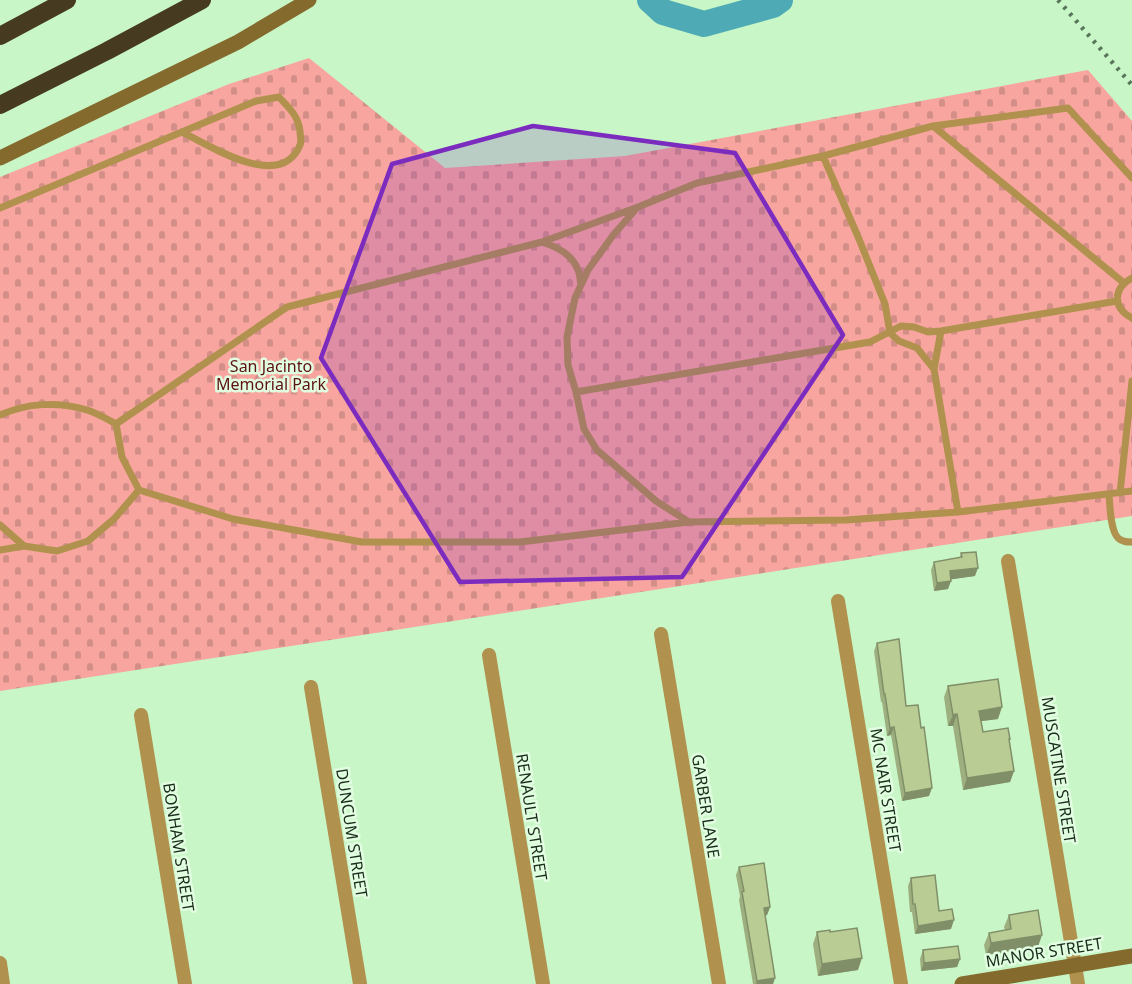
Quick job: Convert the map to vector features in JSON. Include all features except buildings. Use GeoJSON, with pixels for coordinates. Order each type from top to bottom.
{"type":"FeatureCollection","features":[{"type":"Feature","properties":{"kind":"highway"},"geometry":{"type":"LineString","coordinates":[[0,36],[67,0]]}},
{"type":"Feature","properties":{"kind":"highway"},"geometry":{"type":"LineString","coordinates":[[0,105],[201,0]]}},
{"type":"Feature","properties":{"kind":"main road"},"geometry":{"type":"LineString","coordinates":[[0,158],[238,42],[309,0]]}},
{"type":"Feature","properties":{"kind":"main road","name":"MANOR STREET"},"geometry":{"type":"LineString","coordinates":[[962,984],[1132,956]]}},
{"type":"Feature","properties":{"kind":"street","name":"MUSCATINE STREET"},"geometry":{"type":"LineString","coordinates":[[1008,561],[1078,984]]}},
{"type":"Feature","properties":{"kind":"street","name":"MC NAIR STREET"},"geometry":{"type":"LineString","coordinates":[[838,601],[901,984]]}},
{"type":"Feature","properties":{"kind":"street","name":"GARBER LANE"},"geometry":{"type":"LineString","coordinates":[[661,634],[719,984]]}},
{"type":"Feature","properties":{"kind":"street","name":"RENAULT STREET"},"geometry":{"type":"LineString","coordinates":[[489,655],[543,984]]}},
{"type":"Feature","properties":{"kind":"street","name":"DUNCUM STREET"},"geometry":{"type":"LineString","coordinates":[[311,687],[360,984]]}},
{"type":"Feature","properties":{"kind":"street","name":"BONHAM STREET"},"geometry":{"type":"LineString","coordinates":[[141,715],[185,984]]}},
{"type":"Feature","properties":{"kind":"street"},"geometry":{"type":"LineString","coordinates":[[0,963],[3,984]]}},
{"type":"Feature","properties":{"kind":"lane"},"geometry":{"type":"LineString","coordinates":[[0,208],[255,101],[279,97],[299,122],[301,143],[292,159],[275,166],[257,165],[229,156],[182,132]]}},
{"type":"Feature","properties":{"kind":"lane"},"geometry":{"type":"LineString","coordinates":[[116,424],[287,307],[542,242],[697,183],[823,156],[933,126],[1068,108],[1132,178]]}},
{"type":"Feature","properties":{"kind":"lane"},"geometry":{"type":"LineString","coordinates":[[933,126],[1124,283]]}},
{"type":"Feature","properties":{"kind":"lane"},"geometry":{"type":"LineString","coordinates":[[823,156],[885,304],[890,333],[898,341],[917,348],[934,369]]}},
{"type":"Feature","properties":{"kind":"lane"},"geometry":{"type":"LineString","coordinates":[[638,207],[614,234],[588,270],[575,298],[567,337],[568,364],[584,429],[597,450],[656,501],[689,522]]}},
{"type":"Feature","properties":{"kind":"lane"},"geometry":{"type":"LineString","coordinates":[[542,242],[557,247],[569,257],[578,270],[581,285]]}},
{"type":"Feature","properties":{"kind":"lane"},"geometry":{"type":"LineString","coordinates":[[1132,278],[1118,291],[1117,301],[1122,311],[1132,318]]}},
{"type":"Feature","properties":{"kind":"lane"},"geometry":{"type":"LineString","coordinates":[[576,392],[870,342],[901,327],[914,327],[928,332],[941,331],[1117,301]]}},
{"type":"Feature","properties":{"kind":"lane"},"geometry":{"type":"LineString","coordinates":[[941,331],[934,369],[958,512]]}},
{"type":"Feature","properties":{"kind":"lane"},"geometry":{"type":"LineString","coordinates":[[1120,493],[1132,381]]}},
{"type":"Feature","properties":{"kind":"lane"},"geometry":{"type":"LineString","coordinates":[[0,415],[13,409],[52,403],[87,410],[116,424]]}},
{"type":"Feature","properties":{"kind":"lane"},"geometry":{"type":"LineString","coordinates":[[116,424],[122,457],[139,490],[233,519],[363,542],[520,542],[689,522],[846,520],[958,512],[1132,491]]}},
{"type":"Feature","properties":{"kind":"lane"},"geometry":{"type":"LineString","coordinates":[[0,550],[24,546],[57,551],[88,541],[114,519],[139,490]]}},
{"type":"Feature","properties":{"kind":"lane"},"geometry":{"type":"LineString","coordinates":[[1109,494],[1113,530],[1118,539],[1132,542]]}},
{"type":"Feature","properties":{"kind":"lane"},"geometry":{"type":"LineString","coordinates":[[0,525],[24,546]]}},
{"type":"Feature","properties":{"kind":"highlighted area"},"geometry":{"type":"Polygon","coordinates":[[[533,126],[735,153],[843,335],[682,577],[460,582],[321,358],[392,164],[533,126]]]}},
{"type":"Feature","properties":{"kind":"green space","name":"San Jacinto Memorial Park"},"geometry":{"type":"Polygon","coordinates":[[[309,58],[445,168],[625,156],[1088,70],[1132,121],[1132,516],[0,691],[0,177],[229,84],[309,58]]]}},
{"type":"Feature","properties":{"kind":"waterway"},"geometry":{"type":"LineString","coordinates":[[650,0],[663,12],[704,24],[773,5],[780,0]]}},
{"type":"Feature","properties":{"kind":"railway"},"geometry":{"type":"LineString","coordinates":[[1058,0],[1132,85]]}}]}
